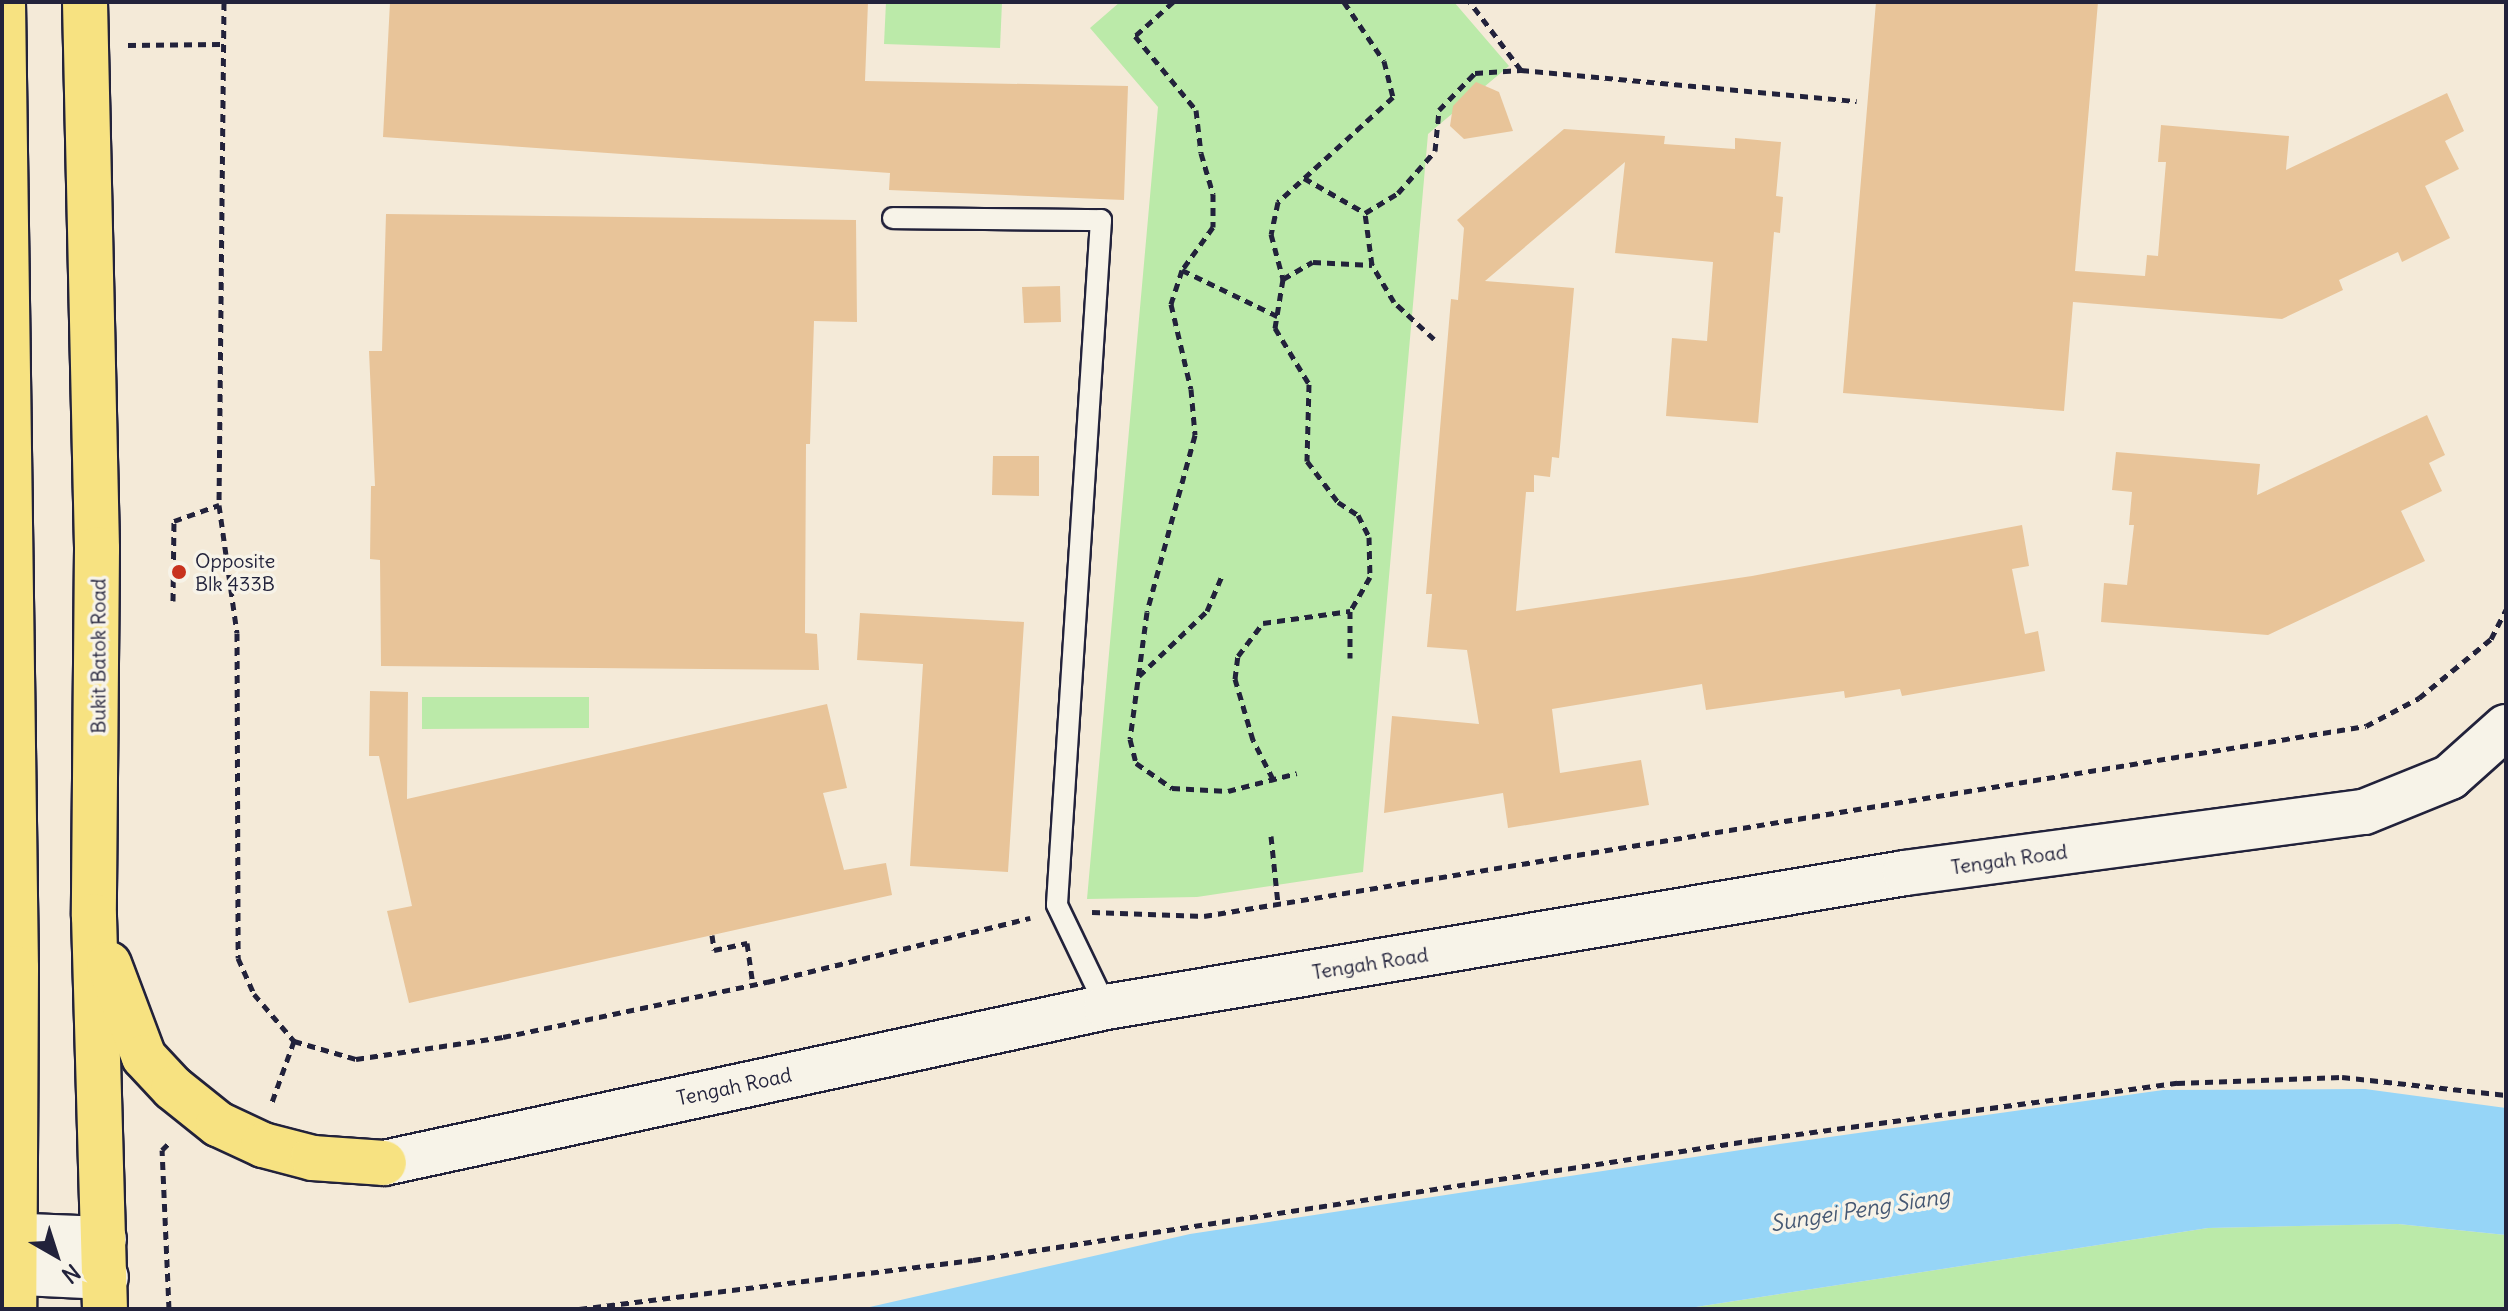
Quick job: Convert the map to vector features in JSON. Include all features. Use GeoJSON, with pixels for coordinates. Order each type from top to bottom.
{"type":"FeatureCollection","features":[{"type":"Feature","properties":{"kind":"main road"},"geometry":{"type":"LineString","coordinates":[[3,2],[9,1265],[105,1275]]}},
{"type":"Feature","properties":{"kind":"main road","name":"Bukit Batok Road"},"geometry":{"type":"LineString","coordinates":[[85,2],[97,580],[94,916],[105,1275]]}},
{"type":"Feature","properties":{"kind":"main road","name":"Tengah Road"},"geometry":{"type":"LineString","coordinates":[[173,1088],[218,1124],[263,1145],[313,1158],[384,1163],[1106,1007],[1905,873],[2364,812],[2450,777],[2506,727]]}},
{"type":"Feature","properties":{"kind":"main road"},"geometry":{"type":"LineString","coordinates":[[94,916],[126,1018],[144,1057],[173,1088]]}},
{"type":"Feature","properties":{"kind":"lane"},"geometry":{"type":"LineString","coordinates":[[893,218],[1101,220],[1058,914],[1106,1007]]}},
{"type":"Feature","properties":{"kind":"path"},"geometry":{"type":"LineString","coordinates":[[224,2],[219,505],[237,633],[238,958],[254,994],[294,1041],[356,1059],[503,1037],[753,985],[1058,914],[1103,912],[1204,916],[2366,726],[2419,698],[2472,655],[2491,639],[2506,610]]}},
{"type":"Feature","properties":{"kind":"path"},"geometry":{"type":"LineString","coordinates":[[1173,2],[1135,36],[1196,110],[1201,153],[1213,194],[1213,227],[1182,270],[1171,304],[1191,389],[1195,435],[1147,612],[1130,739],[1136,763],[1172,788],[1228,791],[1297,773]]}},
{"type":"Feature","properties":{"kind":"path"},"geometry":{"type":"LineString","coordinates":[[1344,2],[1384,61],[1393,97],[1278,202],[1271,234],[1283,279],[1275,328],[1309,384],[1307,461],[1338,502],[1358,515],[1369,537],[1370,577],[1350,611],[1350,658]]}},
{"type":"Feature","properties":{"kind":"path"},"geometry":{"type":"LineString","coordinates":[[1470,2],[1521,70]]}},
{"type":"Feature","properties":{"kind":"path"},"geometry":{"type":"LineString","coordinates":[[1365,213],[1398,193],[1435,151],[1439,110],[1475,73],[1521,70],[1857,101]]}},
{"type":"Feature","properties":{"kind":"path"},"geometry":{"type":"LineString","coordinates":[[1304,178],[1365,213]]}},
{"type":"Feature","properties":{"kind":"path"},"geometry":{"type":"LineString","coordinates":[[1365,213],[1372,265],[1394,302],[1434,339]]}},
{"type":"Feature","properties":{"kind":"path"},"geometry":{"type":"LineString","coordinates":[[1283,279],[1313,262],[1372,265]]}},
{"type":"Feature","properties":{"kind":"path"},"geometry":{"type":"LineString","coordinates":[[1182,270],[1277,316]]}},
{"type":"Feature","properties":{"kind":"path"},"geometry":{"type":"LineString","coordinates":[[173,601],[174,521],[219,505]]}},
{"type":"Feature","properties":{"kind":"path"},"geometry":{"type":"LineString","coordinates":[[1138,677],[1207,611],[1222,576]]}},
{"type":"Feature","properties":{"kind":"path"},"geometry":{"type":"LineString","coordinates":[[1273,779],[1253,740],[1239,694],[1238,656],[1263,623],[1350,611]]}},
{"type":"Feature","properties":{"kind":"path"},"geometry":{"type":"LineString","coordinates":[[1271,836],[1278,904]]}},
{"type":"Feature","properties":{"kind":"path"},"geometry":{"type":"LineString","coordinates":[[712,935],[714,950],[747,943],[753,985]]}},
{"type":"Feature","properties":{"kind":"path"},"geometry":{"type":"LineString","coordinates":[[270,1107],[294,1041]]}},
{"type":"Feature","properties":{"kind":"path"},"geometry":{"type":"LineString","coordinates":[[579,1309],[973,1260],[1754,1140],[2177,1083],[2342,1077],[2506,1095]]}},
{"type":"Feature","properties":{"kind":"path"},"geometry":{"type":"LineString","coordinates":[[169,1309],[162,1150],[171,1141],[173,1088]]}},
{"type":"Feature","properties":{"kind":"green space"},"geometry":{"type":"Polygon","coordinates":[[[886,2],[1002,2],[1000,48],[884,44],[886,2]]]}},
{"type":"Feature","properties":{"kind":"green space"},"geometry":{"type":"Polygon","coordinates":[[[1120,2],[1454,2],[1509,66],[1428,134],[1363,872],[1197,897],[1087,899],[1158,107],[1090,28],[1120,2]]]}},
{"type":"Feature","properties":{"kind":"green space"},"geometry":{"type":"Polygon","coordinates":[[[422,697],[589,697],[589,728],[422,729],[422,697]]]}},
{"type":"Feature","properties":{"kind":"green space"},"geometry":{"type":"Polygon","coordinates":[[[2398,1224],[2506,1235],[2506,1309],[1683,1309],[2208,1228],[2398,1224]]]}},
{"type":"Feature","properties":{"kind":"water","name":"Sungei Peng Siang"},"geometry":{"type":"Polygon","coordinates":[[[2365,1089],[2506,1108],[2506,1235],[2398,1224],[2208,1228],[1683,1309],[861,1309],[1190,1234],[1787,1143],[2163,1090],[2365,1089]]]}},
{"type":"Feature","properties":{"kind":"building"},"geometry":{"type":"Polygon","coordinates":[[[390,2],[868,2],[865,81],[1128,86],[1124,200],[889,190],[890,173],[383,137],[390,2]]]}},
{"type":"Feature","properties":{"kind":"building"},"geometry":{"type":"Polygon","coordinates":[[[1876,2],[2098,2],[2075,271],[2145,276],[2147,255],[2158,256],[2166,162],[2158,162],[2161,125],[2289,136],[2286,170],[2447,93],[2464,131],[2445,141],[2459,169],[2425,186],[2450,238],[2402,262],[2398,252],[2339,280],[2343,290],[2282,319],[2073,302],[2064,411],[1843,393],[1876,2]]]}},
{"type":"Feature","properties":{"kind":"building"},"geometry":{"type":"Polygon","coordinates":[[[1476,82],[1499,92],[1513,131],[1464,139],[1450,126],[1453,106],[1476,82]]]}},
{"type":"Feature","properties":{"kind":"building"},"geometry":{"type":"Polygon","coordinates":[[[1564,129],[1665,136],[1664,144],[1735,149],[1735,138],[1781,142],[1776,196],[1783,197],[1780,233],[1774,232],[1758,423],[1666,416],[1672,338],[1707,341],[1713,262],[1615,253],[1625,162],[1485,281],[1574,288],[1559,458],[1552,457],[1550,477],[1534,475],[1534,492],[1526,492],[1516,611],[1752,576],[2022,525],[2029,566],[2012,569],[2025,634],[2038,631],[2045,671],[1902,696],[1900,689],[1845,698],[1844,691],[1706,710],[1702,684],[1552,709],[1560,773],[1641,760],[1649,805],[1508,828],[1503,793],[1384,813],[1392,716],[1479,724],[1467,650],[1427,647],[1432,594],[1426,594],[1451,299],[1458,300],[1464,228],[1457,220],[1564,129]]]}},
{"type":"Feature","properties":{"kind":"building"},"geometry":{"type":"Polygon","coordinates":[[[386,214],[856,220],[857,322],[814,321],[810,444],[806,444],[805,633],[817,634],[819,670],[381,666],[380,560],[370,559],[371,486],[375,486],[369,351],[382,351],[386,214]]]}},
{"type":"Feature","properties":{"kind":"building"},"geometry":{"type":"Polygon","coordinates":[[[1060,286],[1061,322],[1024,323],[1022,287],[1060,286]]]}},
{"type":"Feature","properties":{"kind":"building"},"geometry":{"type":"Polygon","coordinates":[[[2427,415],[2445,455],[2429,463],[2442,491],[2401,511],[2425,561],[2268,635],[2101,622],[2104,583],[2127,585],[2134,525],[2129,525],[2132,492],[2112,490],[2116,452],[2260,464],[2257,495],[2427,415]]]}},
{"type":"Feature","properties":{"kind":"building"},"geometry":{"type":"Polygon","coordinates":[[[993,456],[1039,456],[1039,496],[992,495],[993,456]]]}},
{"type":"Feature","properties":{"kind":"building"},"geometry":{"type":"Polygon","coordinates":[[[860,613],[1024,622],[1008,872],[910,866],[923,664],[857,660],[860,613]]]}},
{"type":"Feature","properties":{"kind":"building"},"geometry":{"type":"Polygon","coordinates":[[[370,691],[408,692],[407,799],[827,704],[847,788],[823,793],[844,870],[886,863],[892,895],[409,1003],[387,911],[412,906],[379,756],[369,756],[370,691]]]}},
{"type":"Feature","properties":{"kind":"place","name":"Opposite Blk 433B"},"geometry":{"type":"Point","coordinates":[179,572]}}]}
